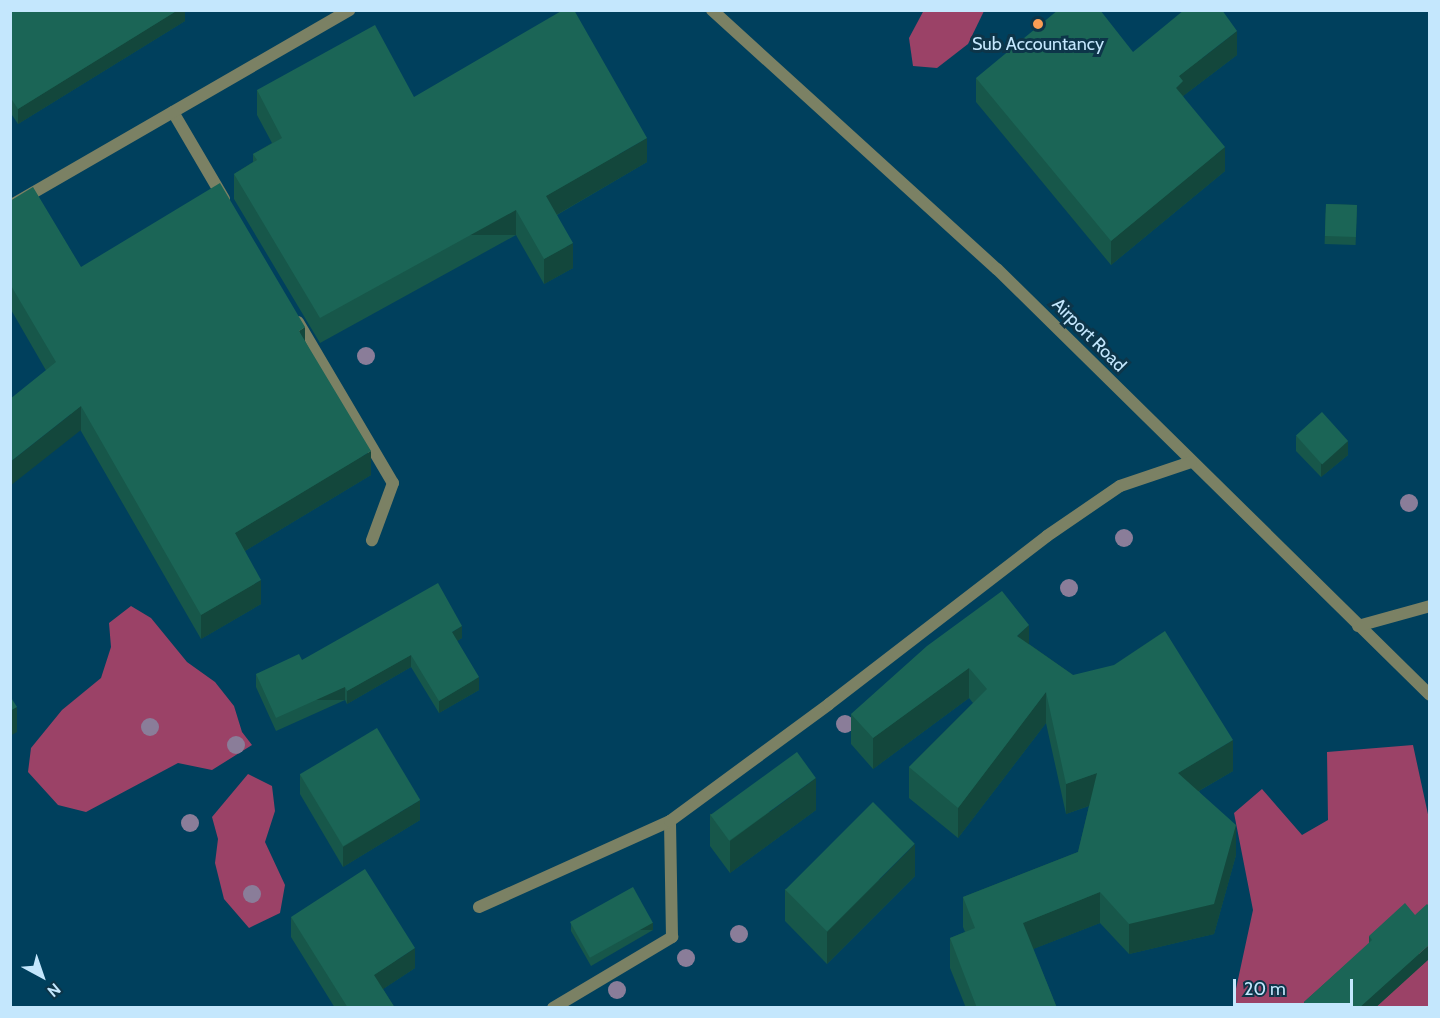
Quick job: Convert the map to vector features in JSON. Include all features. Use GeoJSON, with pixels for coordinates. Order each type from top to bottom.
{"type":"FeatureCollection","features":[{"type":"Feature","properties":{"kind":"street"},"geometry":{"type":"LineString","coordinates":[[10,206],[350,10]]}},
{"type":"Feature","properties":{"kind":"street","name":"Airport Road"},"geometry":{"type":"LineString","coordinates":[[712,10],[997,270],[1430,695]]}},
{"type":"Feature","properties":{"kind":"street"},"geometry":{"type":"LineString","coordinates":[[173,112],[234,216]]}},
{"type":"Feature","properties":{"kind":"street"},"geometry":{"type":"LineString","coordinates":[[289,308],[393,483],[372,540]]}},
{"type":"Feature","properties":{"kind":"street"},"geometry":{"type":"LineString","coordinates":[[478,907],[670,821],[829,704],[1047,536],[1120,486],[1191,462]]}},
{"type":"Feature","properties":{"kind":"street"},"geometry":{"type":"LineString","coordinates":[[1358,626],[1430,606]]}},
{"type":"Feature","properties":{"kind":"street"},"geometry":{"type":"LineString","coordinates":[[553,1008],[672,937],[670,821]]}},
{"type":"Feature","properties":{"kind":"shaded area"},"geometry":{"type":"Polygon","coordinates":[[[924,10],[984,11],[968,44],[937,68],[913,66],[909,38],[924,10]]]}},
{"type":"Feature","properties":{"kind":"shaded area"},"geometry":{"type":"Polygon","coordinates":[[[131,606],[151,618],[187,662],[215,682],[234,706],[242,732],[252,745],[212,770],[178,763],[86,812],[58,805],[28,772],[31,748],[62,710],[101,678],[111,647],[109,623],[131,606]]]}},
{"type":"Feature","properties":{"kind":"shaded area"},"geometry":{"type":"Polygon","coordinates":[[[1413,745],[1429,819],[1429,1007],[1236,1008],[1234,998],[1253,910],[1234,813],[1262,789],[1302,835],[1328,820],[1327,752],[1413,745]]]}},
{"type":"Feature","properties":{"kind":"shaded area"},"geometry":{"type":"Polygon","coordinates":[[[248,774],[272,786],[275,811],[265,842],[285,885],[280,913],[249,928],[224,899],[215,863],[218,839],[212,817],[248,774]]]}},
{"type":"Feature","properties":{"kind":"building"},"geometry":{"type":"Polygon","coordinates":[[[10,10],[178,10],[18,109],[10,97],[10,10]]]}},
{"type":"Feature","properties":{"kind":"building"},"geometry":{"type":"Polygon","coordinates":[[[563,10],[574,10],[647,138],[546,196],[573,243],[544,259],[516,210],[320,318],[234,174],[257,160],[253,154],[282,138],[257,90],[375,25],[414,97],[563,10]]]}},
{"type":"Feature","properties":{"kind":"building"},"geometry":{"type":"Polygon","coordinates":[[[1058,10],[1100,10],[1133,52],[1184,10],[1222,10],[1237,31],[1179,76],[1183,81],[1176,88],[1225,147],[1111,241],[976,78],[1058,10]]]}},
{"type":"Feature","properties":{"kind":"building"},"geometry":{"type":"Polygon","coordinates":[[[220,183],[305,327],[299,331],[371,451],[235,533],[261,580],[201,615],[81,406],[10,462],[10,399],[56,362],[10,284],[10,201],[33,187],[81,267],[220,183]]]}},
{"type":"Feature","properties":{"kind":"building"},"geometry":{"type":"Polygon","coordinates":[[[1326,204],[1357,205],[1356,237],[1325,236],[1326,204]]]}},
{"type":"Feature","properties":{"kind":"building"},"geometry":{"type":"Polygon","coordinates":[[[1322,412],[1348,441],[1322,464],[1296,435],[1322,412]]]}},
{"type":"Feature","properties":{"kind":"building"},"geometry":{"type":"Polygon","coordinates":[[[438,583],[462,626],[452,632],[479,677],[439,701],[411,655],[347,691],[345,687],[276,718],[256,674],[299,654],[302,660],[438,583]]]}},
{"type":"Feature","properties":{"kind":"building"},"geometry":{"type":"Polygon","coordinates":[[[1002,591],[1029,625],[1017,636],[1073,675],[1114,665],[1165,631],[1233,740],[1178,773],[1236,825],[1214,904],[1129,924],[1100,892],[1023,923],[1057,1008],[977,1008],[950,938],[975,928],[963,897],[1078,852],[1097,773],[1066,784],[1046,692],[958,808],[909,767],[987,689],[969,668],[873,738],[851,714],[927,646],[1002,591]]]}},
{"type":"Feature","properties":{"kind":"building"},"geometry":{"type":"Polygon","coordinates":[[[10,696],[17,707],[10,711],[10,696]]]}},
{"type":"Feature","properties":{"kind":"building"},"geometry":{"type":"Polygon","coordinates":[[[377,728],[420,800],[343,846],[300,774],[377,728]]]}},
{"type":"Feature","properties":{"kind":"building"},"geometry":{"type":"Polygon","coordinates":[[[797,752],[816,778],[729,841],[710,815],[797,752]]]}},
{"type":"Feature","properties":{"kind":"building"},"geometry":{"type":"Polygon","coordinates":[[[873,802],[915,844],[827,931],[785,890],[873,802]]]}},
{"type":"Feature","properties":{"kind":"building"},"geometry":{"type":"Polygon","coordinates":[[[365,869],[415,948],[374,975],[395,1008],[348,1008],[291,917],[365,869]]]}},
{"type":"Feature","properties":{"kind":"building"},"geometry":{"type":"Polygon","coordinates":[[[633,887],[653,923],[590,958],[570,922],[633,887]]]}},
{"type":"Feature","properties":{"kind":"building"},"geometry":{"type":"Polygon","coordinates":[[[1405,903],[1415,915],[1427,904],[1430,907],[1430,944],[1359,1008],[1309,1008],[1304,1002],[1372,940],[1369,936],[1405,903]]]}},
{"type":"Feature","properties":{"kind":"place","name":"Sub Accountancy"},"geometry":{"type":"Point","coordinates":[1038,24]}}]}
